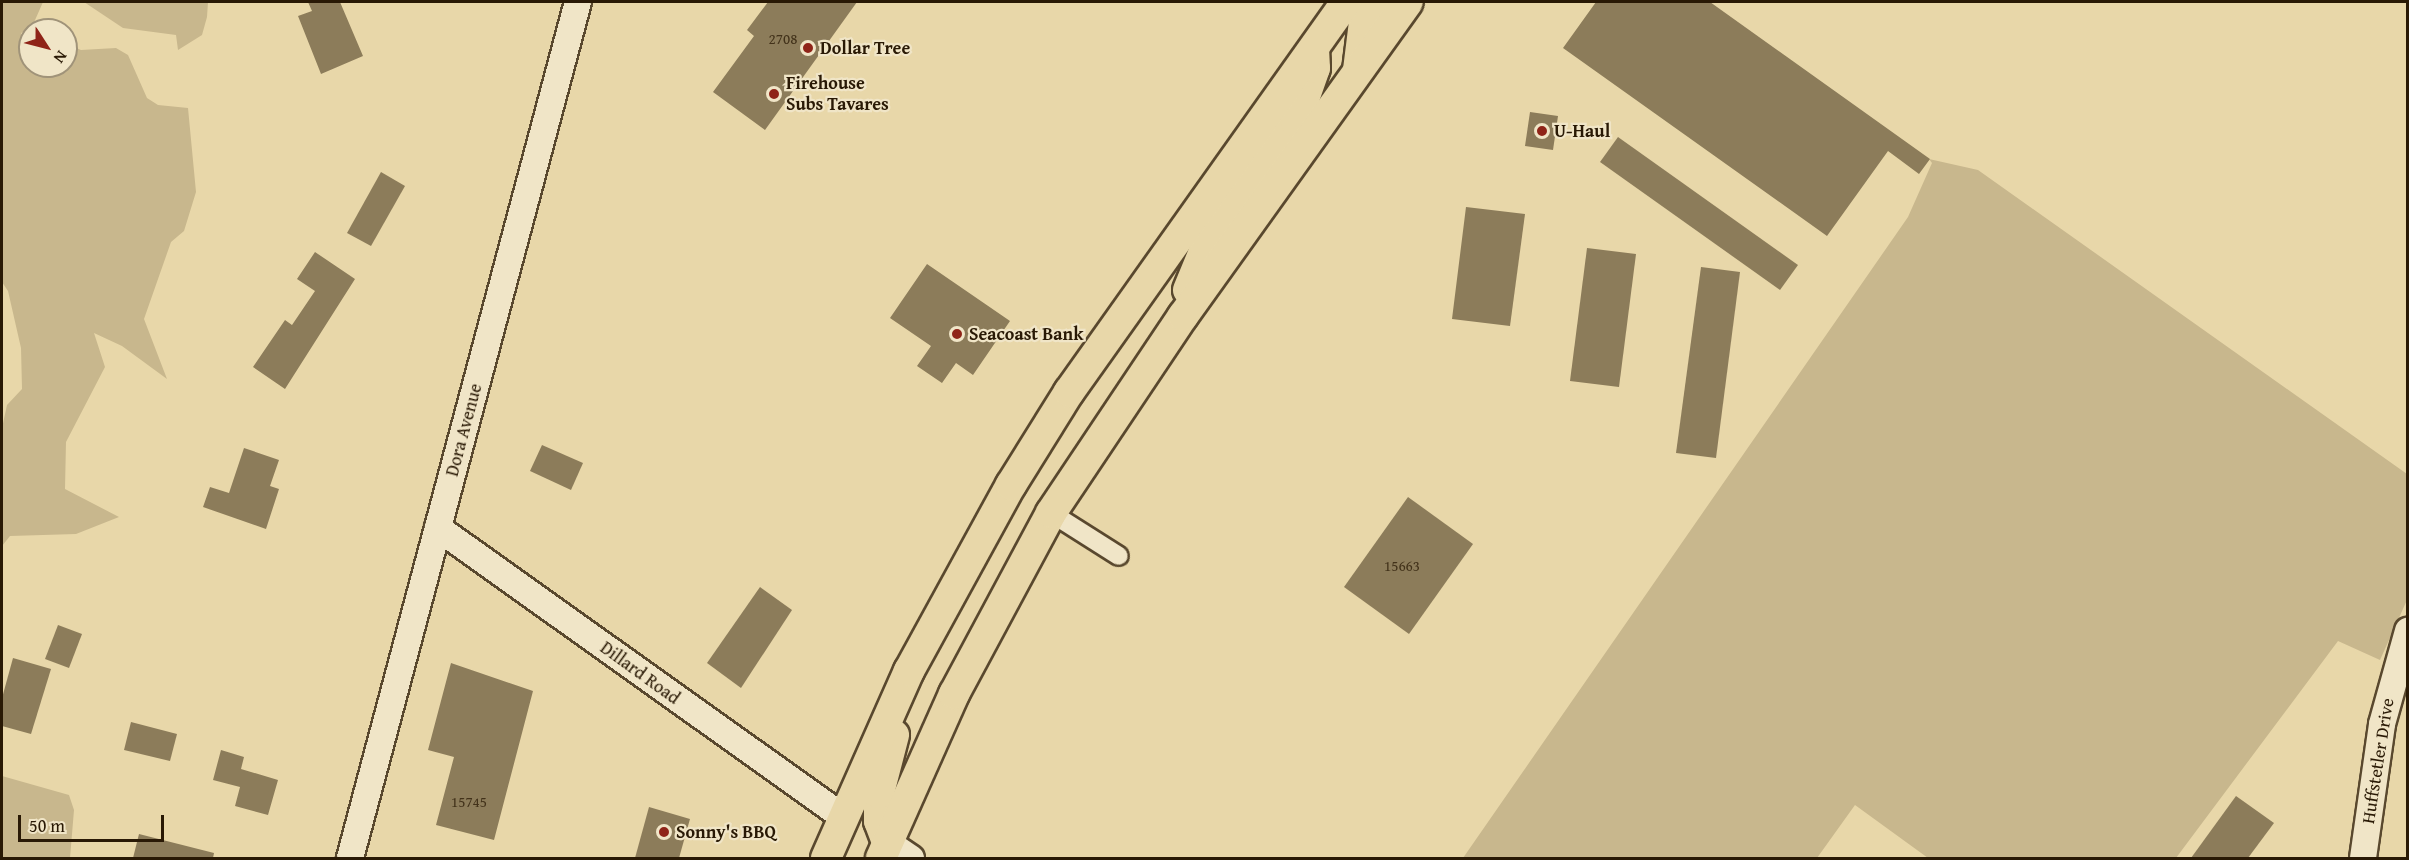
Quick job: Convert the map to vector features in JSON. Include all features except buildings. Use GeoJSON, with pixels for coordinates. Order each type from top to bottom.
{"type":"FeatureCollection","features":[{"type":"Feature","properties":{"kind":"main road"},"geometry":{"type":"LineString","coordinates":[[826,858],[909,671],[957,578],[1069,392],[1346,2]]}},
{"type":"Feature","properties":{"kind":"main road"},"geometry":{"type":"LineString","coordinates":[[1358,71],[1364,22],[1374,2]]}},
{"type":"Feature","properties":{"kind":"main road"},"geometry":{"type":"LineString","coordinates":[[893,853],[954,694],[1051,513],[1183,316],[1408,2]]}},
{"type":"Feature","properties":{"kind":"main road"},"geometry":{"type":"LineString","coordinates":[[1183,316],[1193,272],[1205,249],[1296,123],[1315,68],[1314,47]]}},
{"type":"Feature","properties":{"kind":"main road"},"geometry":{"type":"LineString","coordinates":[[893,853],[879,821],[879,793],[909,671]]}},
{"type":"Feature","properties":{"kind":"main road"},"geometry":{"type":"LineString","coordinates":[[843,817],[850,858]]}},
{"type":"Feature","properties":{"kind":"street","name":"Dora Avenue"},"geometry":{"type":"LineString","coordinates":[[350,858],[578,2]]}},
{"type":"Feature","properties":{"kind":"street"},"geometry":{"type":"LineString","coordinates":[[1051,513],[1119,556]]}},
{"type":"Feature","properties":{"kind":"street","name":"Dillard Road"},"geometry":{"type":"LineString","coordinates":[[438,528],[843,817]]}},
{"type":"Feature","properties":{"kind":"street","name":"Huffstetler Drive"},"geometry":{"type":"LineString","coordinates":[[2363,858],[2382,724],[2408,631]]}},
{"type":"Feature","properties":{"kind":"shaded area"},"geometry":{"type":"Polygon","coordinates":[[[2,2],[43,2],[36,18],[18,18],[18,78],[78,78],[78,49],[116,48],[128,55],[147,98],[158,105],[188,108],[196,192],[184,231],[171,242],[144,319],[167,379],[122,346],[94,333],[105,367],[66,442],[65,489],[119,517],[76,534],[10,536],[2,546],[2,428],[7,405],[22,389],[21,348],[8,291],[2,282],[2,2]]]}},
{"type":"Feature","properties":{"kind":"shaded area"},"geometry":{"type":"Polygon","coordinates":[[[84,2],[208,2],[202,35],[178,50],[176,35],[123,28],[84,2]]]}},
{"type":"Feature","properties":{"kind":"shaded area"},"geometry":{"type":"Polygon","coordinates":[[[1929,159],[1978,170],[2407,474],[2407,600],[2380,660],[2338,641],[2176,858],[1928,858],[1855,805],[1817,858],[1463,858],[1908,217],[1932,163],[1929,159]]]}},
{"type":"Feature","properties":{"kind":"shaded area"},"geometry":{"type":"Polygon","coordinates":[[[2,776],[69,795],[74,810],[70,858],[2,858],[2,776]]]}},
{"type":"Feature","properties":{"kind":"place","name":"Dollar Tree"},"geometry":{"type":"Point","coordinates":[808,48]}},
{"type":"Feature","properties":{"kind":"place","name":"Firehouse Subs Tavares"},"geometry":{"type":"Point","coordinates":[774,94]}},
{"type":"Feature","properties":{"kind":"place","name":"U-Haul"},"geometry":{"type":"Point","coordinates":[1542,131]}},
{"type":"Feature","properties":{"kind":"place","name":"Seacoast Bank"},"geometry":{"type":"Point","coordinates":[957,334]}},
{"type":"Feature","properties":{"kind":"place","name":"Sonny's BBQ"},"geometry":{"type":"Point","coordinates":[664,832]}}]}
